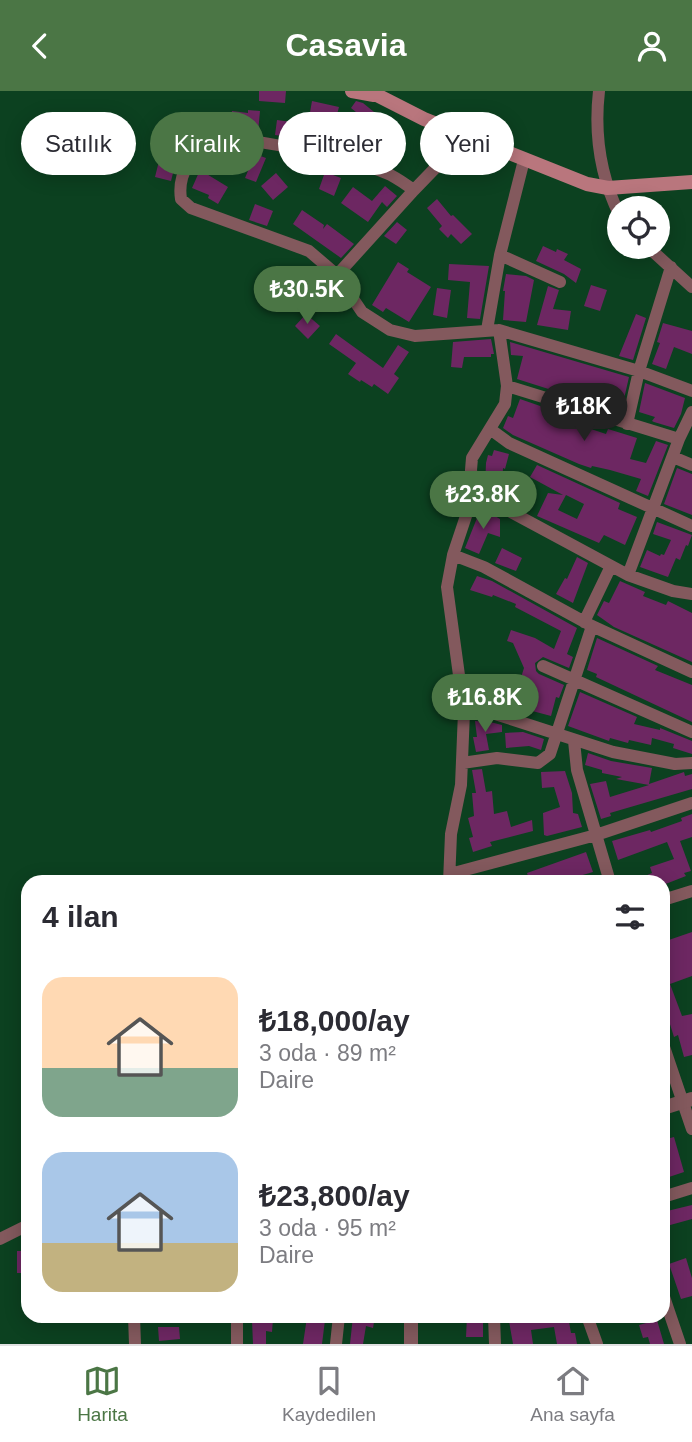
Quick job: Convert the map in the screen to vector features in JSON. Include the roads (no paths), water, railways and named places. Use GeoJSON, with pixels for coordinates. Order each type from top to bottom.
{"type":"FeatureCollection","features":[{"type":"Feature","properties":{"kind":"main road"},"geometry":{"type":"LineString","coordinates":[[352,91],[371,93],[420,117]]}},
{"type":"Feature","properties":{"kind":"main road"},"geometry":{"type":"LineString","coordinates":[[514,156],[587,184],[608,188],[692,182]]}},
{"type":"Feature","properties":{"kind":"street"},"geometry":{"type":"LineString","coordinates":[[599,91],[596,118],[598,155],[611,196]]}},
{"type":"Feature","properties":{"kind":"street"},"geometry":{"type":"LineString","coordinates":[[414,190],[386,173],[314,152],[246,141],[220,140],[202,150],[186,166],[179,186],[181,199],[191,208],[309,251],[337,275],[362,312],[390,330],[415,337],[493,330],[639,371],[692,391]]}},
{"type":"Feature","properties":{"kind":"street"},"geometry":{"type":"LineString","coordinates":[[450,875],[451,834],[461,785],[464,712],[447,587],[453,555],[474,492],[472,458],[505,404],[507,386],[493,330],[500,255],[524,160]]}},
{"type":"Feature","properties":{"kind":"street"},"geometry":{"type":"LineString","coordinates":[[337,275],[428,175]]}},
{"type":"Feature","properties":{"kind":"street"},"geometry":{"type":"LineString","coordinates":[[500,255],[560,282]]}},
{"type":"Feature","properties":{"kind":"street"},"geometry":{"type":"LineString","coordinates":[[662,259],[692,287]]}},
{"type":"Feature","properties":{"kind":"street"},"geometry":{"type":"LineString","coordinates":[[627,424],[639,371],[671,267]]}},
{"type":"Feature","properties":{"kind":"street"},"geometry":{"type":"LineString","coordinates":[[507,386],[679,439]]}},
{"type":"Feature","properties":{"kind":"street"},"geometry":{"type":"LineString","coordinates":[[628,575],[679,439],[692,412]]}},
{"type":"Feature","properties":{"kind":"street"},"geometry":{"type":"LineString","coordinates":[[490,429],[509,443],[692,526]]}},
{"type":"Feature","properties":{"kind":"street"},"geometry":{"type":"LineString","coordinates":[[673,457],[692,465]]}},
{"type":"Feature","properties":{"kind":"street"},"geometry":{"type":"LineString","coordinates":[[474,492],[628,575],[673,591],[692,594]]}},
{"type":"Feature","properties":{"kind":"street"},"geometry":{"type":"LineString","coordinates":[[453,555],[484,567],[588,624],[692,672]]}},
{"type":"Feature","properties":{"kind":"street"},"geometry":{"type":"LineString","coordinates":[[462,763],[497,758],[538,763],[546,760],[588,624],[611,566]]}},
{"type":"Feature","properties":{"kind":"street"},"geometry":{"type":"LineString","coordinates":[[543,666],[692,732]]}},
{"type":"Feature","properties":{"kind":"street"},"geometry":{"type":"LineString","coordinates":[[464,712],[492,713],[625,755],[675,764],[692,764]]}},
{"type":"Feature","properties":{"kind":"street"},"geometry":{"type":"LineString","coordinates":[[574,741],[577,770],[608,875]]}},
{"type":"Feature","properties":{"kind":"street"},"geometry":{"type":"LineString","coordinates":[[460,875],[692,803]]}},
{"type":"Feature","properties":{"kind":"street"},"geometry":{"type":"LineString","coordinates":[[670,898],[692,891]]}},
{"type":"Feature","properties":{"kind":"street"},"geometry":{"type":"LineString","coordinates":[[670,1060],[687,1100],[692,1129]]}},
{"type":"Feature","properties":{"kind":"street"},"geometry":{"type":"LineString","coordinates":[[670,1106],[687,1100]]}},
{"type":"Feature","properties":{"kind":"street"},"geometry":{"type":"LineString","coordinates":[[670,1195],[692,1188]]}},
{"type":"Feature","properties":{"kind":"street"},"geometry":{"type":"LineString","coordinates":[[0,1240],[21,1229]]}},
{"type":"Feature","properties":{"kind":"street"},"geometry":{"type":"LineString","coordinates":[[670,1315],[680,1344]]}},
{"type":"Feature","properties":{"kind":"street"},"geometry":{"type":"LineString","coordinates":[[134,1323],[135,1344]]}},
{"type":"Feature","properties":{"kind":"street"},"geometry":{"type":"LineString","coordinates":[[237,1323],[237,1344]]}},
{"type":"Feature","properties":{"kind":"street"},"geometry":{"type":"LineString","coordinates":[[336,1344],[338,1323]]}},
{"type":"Feature","properties":{"kind":"street"},"geometry":{"type":"LineString","coordinates":[[411,1323],[411,1344]]}},
{"type":"Feature","properties":{"kind":"street"},"geometry":{"type":"LineString","coordinates":[[495,1323],[495,1344]]}},
{"type":"Feature","properties":{"kind":"street"},"geometry":{"type":"LineString","coordinates":[[590,1323],[597,1344]]}}]}
